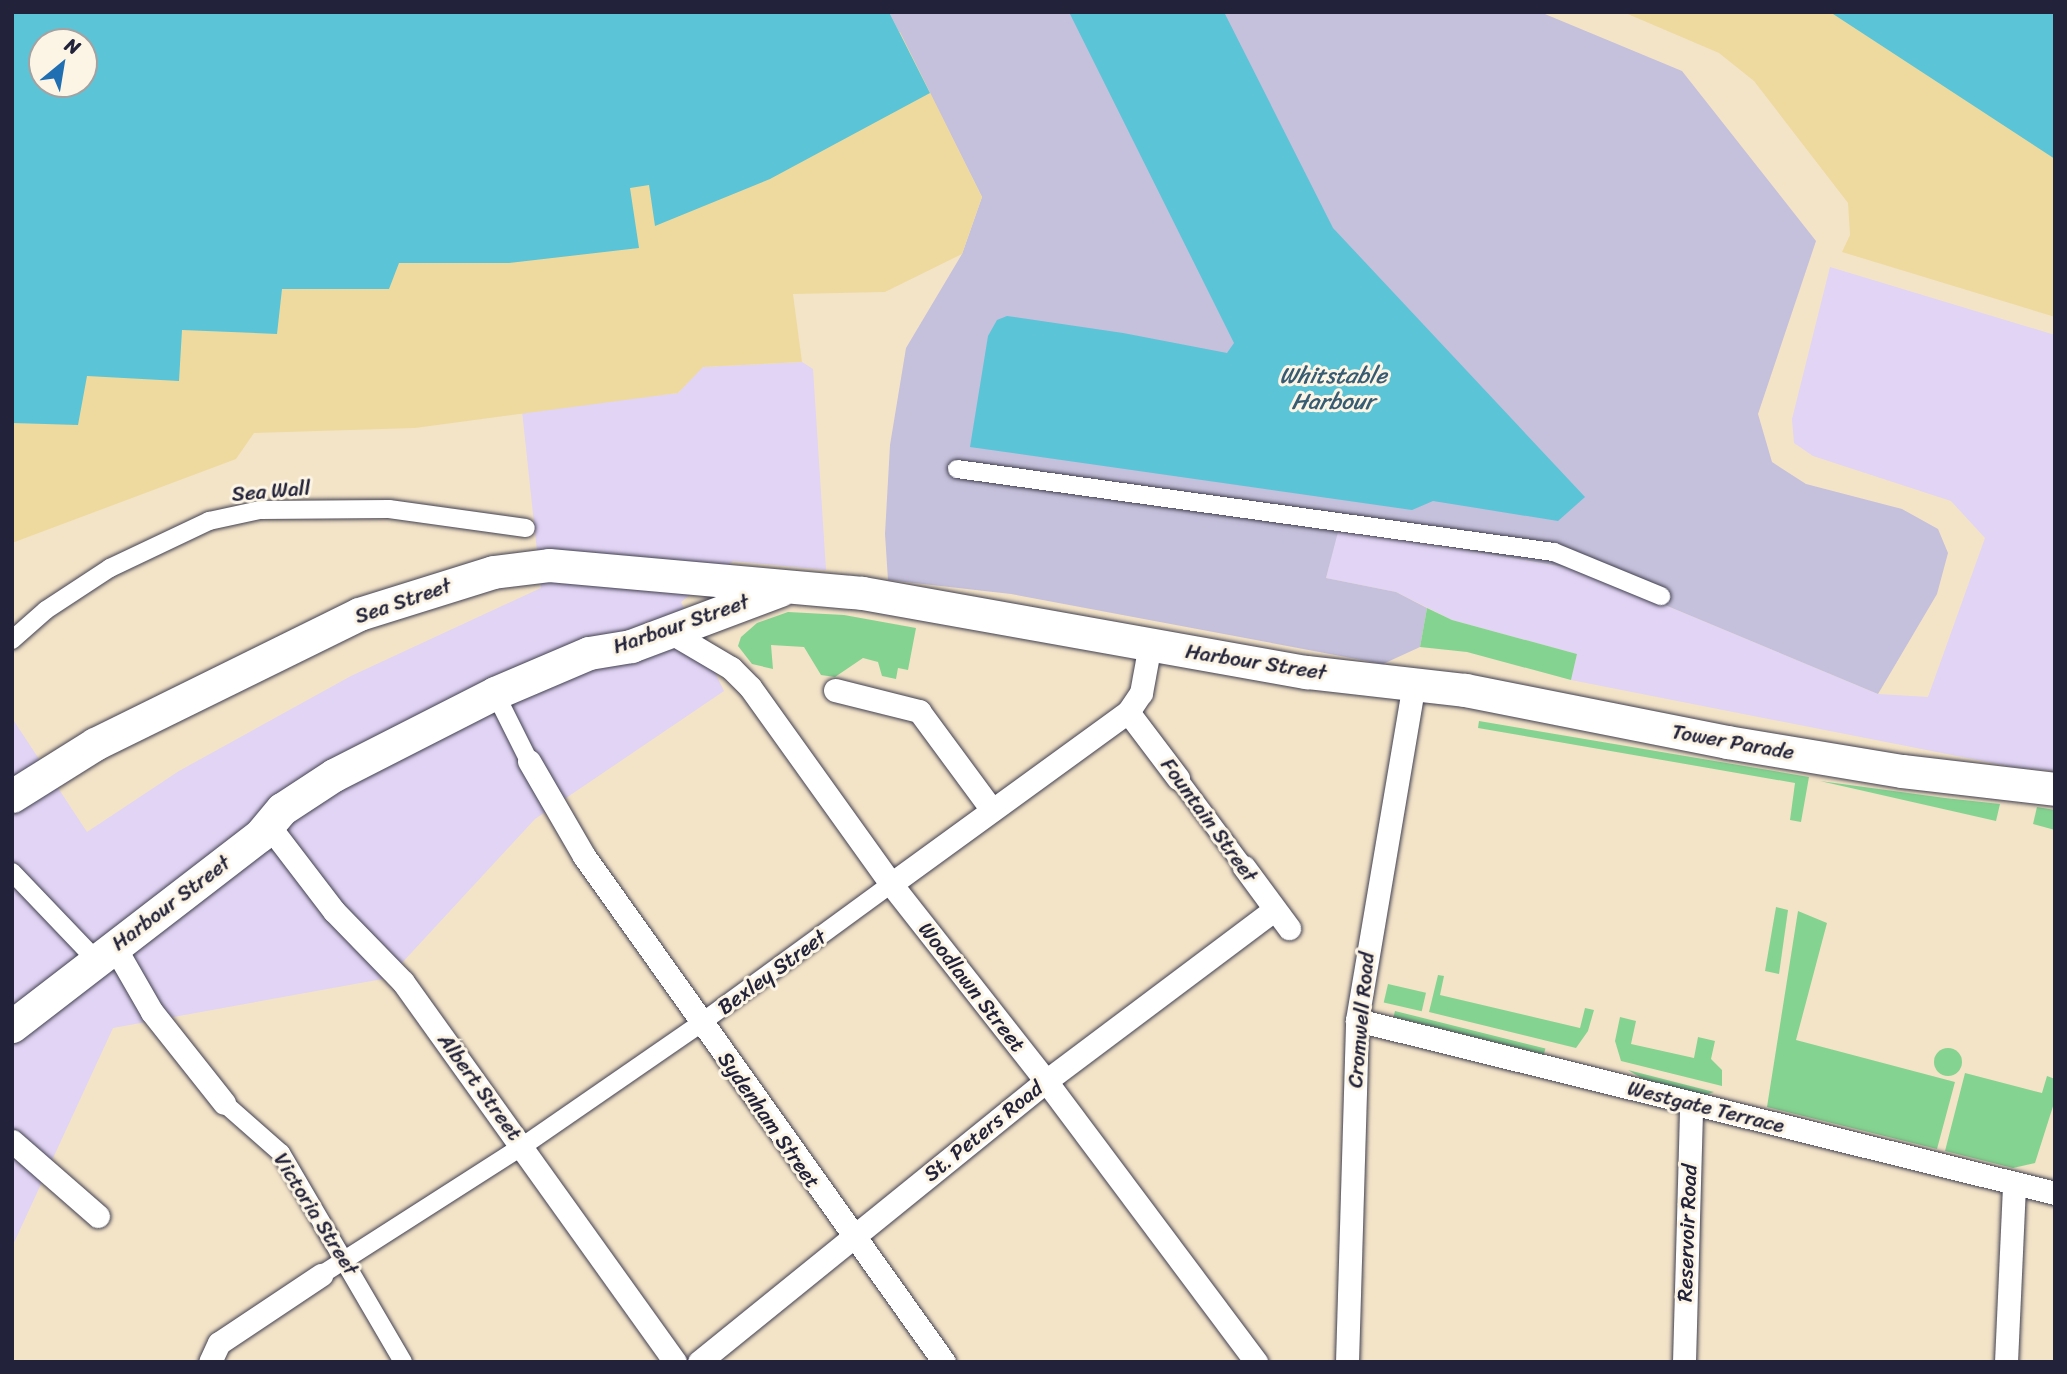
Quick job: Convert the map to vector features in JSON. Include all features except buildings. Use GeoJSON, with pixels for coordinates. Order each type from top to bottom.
{"type":"FeatureCollection","features":[{"type":"Feature","properties":{"kind":"main road","name":"Sea Street"},"geometry":{"type":"LineString","coordinates":[[12,796],[157,711],[393,600],[522,566],[792,586]]}},
{"type":"Feature","properties":{"kind":"main road"},"geometry":{"type":"LineString","coordinates":[[680,579],[697,603],[682,628]]}},
{"type":"Feature","properties":{"kind":"main road","name":"Harbour Street"},"geometry":{"type":"LineString","coordinates":[[12,1026],[269,825],[282,809],[334,775],[495,693],[589,653],[631,646],[792,586],[862,593],[1307,672],[1414,683]]}},
{"type":"Feature","properties":{"kind":"main road","name":"Tower Parade"},"geometry":{"type":"LineString","coordinates":[[1414,683],[1727,743],[1902,771],[2055,789]]}},
{"type":"Feature","properties":{"kind":"street"},"geometry":{"type":"LineString","coordinates":[[957,469],[1554,552],[1661,596]]}},
{"type":"Feature","properties":{"kind":"street","name":"Sea Wall"},"geometry":{"type":"LineString","coordinates":[[12,640],[46,610],[110,568],[209,521],[260,510],[388,509],[526,528]]}},
{"type":"Feature","properties":{"kind":"street","name":"Woodlawn Street"},"geometry":{"type":"LineString","coordinates":[[682,628],[750,687],[891,884],[1046,1081],[1256,1362]]}},
{"type":"Feature","properties":{"kind":"street","name":"Bexley Street"},"geometry":{"type":"LineString","coordinates":[[321,1275],[523,1146],[701,1023],[1128,712],[1141,693],[1150,644]]}},
{"type":"Feature","properties":{"kind":"street","name":"Cromwell Road"},"geometry":{"type":"LineString","coordinates":[[1347,1362],[1357,1020],[1414,683]]}},
{"type":"Feature","properties":{"kind":"street"},"geometry":{"type":"LineString","coordinates":[[835,690],[919,711],[992,810]]}},
{"type":"Feature","properties":{"kind":"street","name":"Sydenham Street"},"geometry":{"type":"LineString","coordinates":[[495,693],[561,821],[851,1237],[944,1362]]}},
{"type":"Feature","properties":{"kind":"street","name":"Fountain Street"},"geometry":{"type":"LineString","coordinates":[[1128,712],[1289,928]]}},
{"type":"Feature","properties":{"kind":"street","name":"Albert Street"},"geometry":{"type":"LineString","coordinates":[[269,825],[334,911],[403,982],[523,1146],[675,1362]]}},
{"type":"Feature","properties":{"kind":"street"},"geometry":{"type":"LineString","coordinates":[[12,872],[104,953]]}},
{"type":"Feature","properties":{"kind":"street","name":"St. Peters Road"},"geometry":{"type":"LineString","coordinates":[[699,1362],[1046,1081],[1274,910]]}},
{"type":"Feature","properties":{"kind":"street","name":"Victoria Street"},"geometry":{"type":"LineString","coordinates":[[104,953],[223,1102],[281,1153],[346,1259],[403,1362]]}},
{"type":"Feature","properties":{"kind":"street","name":"Westgate Terrace"},"geometry":{"type":"LineString","coordinates":[[1357,1020],[2055,1193]]}},
{"type":"Feature","properties":{"kind":"street","name":"Reservoir Road"},"geometry":{"type":"LineString","coordinates":[[1684,1362],[1691,1104]]}},
{"type":"Feature","properties":{"kind":"street"},"geometry":{"type":"LineString","coordinates":[[12,1141],[98,1216]]}},
{"type":"Feature","properties":{"kind":"street"},"geometry":{"type":"LineString","coordinates":[[2006,1362],[2014,1183]]}},
{"type":"Feature","properties":{"kind":"street"},"geometry":{"type":"LineString","coordinates":[[210,1362],[219,1343],[321,1275]]}},
{"type":"Feature","properties":{"kind":"shaded area"},"geometry":{"type":"Polygon","coordinates":[[[889,12],[1540,12],[1682,71],[1816,241],[1758,414],[1772,462],[1806,484],[1902,509],[1938,529],[1948,553],[1937,594],[1878,694],[1581,570],[1339,528],[1326,578],[1396,592],[1427,608],[1420,647],[1383,664],[1011,594],[888,580],[885,534],[890,445],[906,348],[962,254],[982,197],[889,12]]]}},
{"type":"Feature","properties":{"kind":"shaded area"},"geometry":{"type":"Polygon","coordinates":[[[1830,267],[2055,335],[2055,771],[2013,767],[1571,680],[1577,654],[1452,620],[1396,592],[1326,578],[1338,528],[1581,570],[1878,694],[1928,697],[1985,538],[1951,501],[1813,456],[1794,443],[1792,419],[1830,267]]]}},
{"type":"Feature","properties":{"kind":"shaded area"},"geometry":{"type":"Polygon","coordinates":[[[802,362],[813,369],[826,570],[733,561],[681,602],[724,691],[535,819],[388,978],[113,1028],[12,1247],[12,718],[87,832],[179,771],[351,676],[541,588],[522,411],[678,393],[702,367],[802,362]]]}},
{"type":"Feature","properties":{"kind":"green space"},"geometry":{"type":"Polygon","coordinates":[[[1427,608],[1452,620],[1577,654],[1571,680],[1467,652],[1420,647],[1427,608]]]}},
{"type":"Feature","properties":{"kind":"green space"},"geometry":{"type":"Polygon","coordinates":[[[788,612],[844,615],[916,628],[908,670],[898,668],[896,679],[882,676],[878,662],[863,658],[835,677],[821,675],[804,647],[771,645],[773,669],[752,664],[738,646],[741,637],[757,623],[788,612]]]}},
{"type":"Feature","properties":{"kind":"green space"},"geometry":{"type":"Polygon","coordinates":[[[1479,721],[1809,777],[1801,822],[1790,820],[1795,783],[1478,728],[1479,721]]]}},
{"type":"Feature","properties":{"kind":"green space"},"geometry":{"type":"Polygon","coordinates":[[[1820,781],[1945,798],[2000,804],[1996,821],[1820,781]]]}},
{"type":"Feature","properties":{"kind":"green space"},"geometry":{"type":"Polygon","coordinates":[[[2037,807],[2055,810],[2055,830],[2033,824],[2037,807]]]}},
{"type":"Feature","properties":{"kind":"green space"},"geometry":{"type":"Polygon","coordinates":[[[1776,907],[1788,910],[1779,974],[1765,971],[1776,907]]]}},
{"type":"Feature","properties":{"kind":"green space"},"geometry":{"type":"Polygon","coordinates":[[[1798,911],[1827,923],[1796,1040],[1955,1082],[1937,1149],[1767,1107],[1798,911]]]}},
{"type":"Feature","properties":{"kind":"green space"},"geometry":{"type":"Polygon","coordinates":[[[1438,975],[1444,976],[1440,995],[1580,1028],[1585,1008],[1594,1010],[1588,1031],[1576,1048],[1429,1012],[1438,975]]]}},
{"type":"Feature","properties":{"kind":"green space"},"geometry":{"type":"Polygon","coordinates":[[[1388,984],[1426,993],[1422,1011],[1384,1003],[1388,984]]]}},
{"type":"Feature","properties":{"kind":"green space"},"geometry":{"type":"Polygon","coordinates":[[[1395,1011],[1545,1048],[1544,1054],[1394,1017],[1395,1011]]]}},
{"type":"Feature","properties":{"kind":"green space"},"geometry":{"type":"Polygon","coordinates":[[[1620,1017],[1636,1021],[1631,1044],[1694,1058],[1698,1037],[1715,1041],[1711,1059],[1722,1070],[1722,1086],[1621,1061],[1615,1041],[1620,1017]]]}},
{"type":"Feature","properties":{"kind":"green space"},"geometry":{"type":"Polygon","coordinates":[[[1948,1048],[1958,1052],[1962,1062],[1958,1072],[1948,1076],[1938,1072],[1934,1062],[1938,1052],[1948,1048]]]}},
{"type":"Feature","properties":{"kind":"green space"},"geometry":{"type":"Polygon","coordinates":[[[1628,1070],[1714,1092],[1705,1095],[1643,1079],[1628,1070]]]}},
{"type":"Feature","properties":{"kind":"green space"},"geometry":{"type":"Polygon","coordinates":[[[1965,1073],[2042,1093],[2047,1076],[2055,1079],[2055,1100],[2035,1163],[2013,1168],[1945,1151],[1965,1073]]]}},
{"type":"Feature","properties":{"kind":"sand"},"geometry":{"type":"Polygon","coordinates":[[[1623,12],[2000,12],[2055,50],[2055,317],[1842,252],[1850,235],[1848,203],[1754,81],[1719,53],[1623,12]]]}},
{"type":"Feature","properties":{"kind":"sand"},"geometry":{"type":"Polygon","coordinates":[[[900,32],[982,197],[962,254],[885,292],[793,294],[802,362],[703,367],[678,393],[415,428],[254,433],[236,459],[12,543],[12,321],[900,32]]]}},
{"type":"Feature","properties":{"kind":"water"},"geometry":{"type":"Polygon","coordinates":[[[12,12],[889,12],[930,93],[770,179],[655,226],[649,185],[630,188],[639,248],[509,263],[399,263],[389,289],[282,289],[277,334],[182,330],[179,381],[87,376],[78,425],[12,423],[12,12]]]}},
{"type":"Feature","properties":{"kind":"water","name":"Whitstable Harbour"},"geometry":{"type":"Polygon","coordinates":[[[1069,12],[1224,12],[1333,228],[1585,497],[1558,521],[1433,501],[1412,510],[970,447],[988,336],[997,320],[1007,316],[1123,333],[1227,353],[1234,343],[1069,12]]]}},
{"type":"Feature","properties":{"kind":"water"},"geometry":{"type":"Polygon","coordinates":[[[1830,12],[2055,12],[2055,159],[1830,12]]]}}]}
